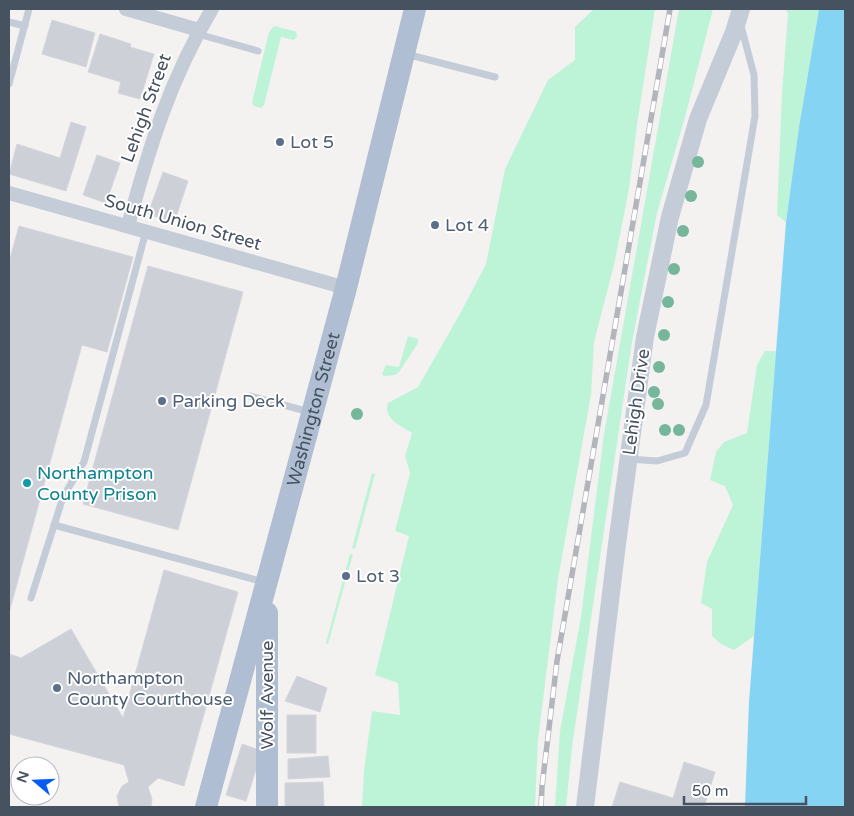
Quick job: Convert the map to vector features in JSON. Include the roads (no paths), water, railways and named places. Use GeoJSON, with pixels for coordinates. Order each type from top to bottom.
{"type":"FeatureCollection","features":[{"type":"Feature","properties":{"kind":"main road","name":"Washington Street"},"geometry":{"type":"LineString","coordinates":[[206,807],[346,288],[415,9]]}},
{"type":"Feature","properties":{"kind":"main road","name":"Wolf Avenue"},"geometry":{"type":"LineString","coordinates":[[267,582],[267,807]]}},
{"type":"Feature","properties":{"kind":"main road"},"geometry":{"type":"LineString","coordinates":[[233,709],[260,715],[266,723]]}},
{"type":"Feature","properties":{"kind":"street"},"geometry":{"type":"LineString","coordinates":[[126,9],[198,32]]}},
{"type":"Feature","properties":{"kind":"street","name":"Lehigh Street"},"geometry":{"type":"LineString","coordinates":[[128,226],[156,128],[178,72],[212,9]]}},
{"type":"Feature","properties":{"kind":"street","name":"Lehigh Drive"},"geometry":{"type":"LineString","coordinates":[[585,807],[645,337],[670,218],[698,119],[739,13]]}},
{"type":"Feature","properties":{"kind":"street","name":"South Union Street"},"geometry":{"type":"LineString","coordinates":[[9,193],[346,288]]}},
{"type":"Feature","properties":{"kind":"lane"},"geometry":{"type":"LineString","coordinates":[[9,84],[11,70],[29,9]]}},
{"type":"Feature","properties":{"kind":"lane"},"geometry":{"type":"LineString","coordinates":[[628,459],[657,461],[685,453],[706,405],[755,116],[754,75],[739,13]]}},
{"type":"Feature","properties":{"kind":"lane"},"geometry":{"type":"LineString","coordinates":[[9,22],[24,26]]}},
{"type":"Feature","properties":{"kind":"lane"},"geometry":{"type":"LineString","coordinates":[[198,32],[258,51]]}},
{"type":"Feature","properties":{"kind":"lane"},"geometry":{"type":"LineString","coordinates":[[404,54],[496,76]]}},
{"type":"Feature","properties":{"kind":"lane"},"geometry":{"type":"LineString","coordinates":[[31,598],[63,497],[84,462],[146,231]]}},
{"type":"Feature","properties":{"kind":"lane"},"geometry":{"type":"LineString","coordinates":[[250,396],[313,412]]}},
{"type":"Feature","properties":{"kind":"lane"},"geometry":{"type":"LineString","coordinates":[[54,525],[267,582]]}},
{"type":"Feature","properties":{"kind":"water"},"geometry":{"type":"Polygon","coordinates":[[[819,9],[845,9],[845,807],[745,807],[749,702],[786,222],[799,127],[819,9]]]}},
{"type":"Feature","properties":{"kind":"railway"},"geometry":{"type":"LineString","coordinates":[[541,807],[557,661],[670,9]]}},
{"type":"Feature","properties":{"kind":"place","name":"Lot 5"},"geometry":{"type":"Point","coordinates":[280,142]}},
{"type":"Feature","properties":{"kind":"place","name":"Lot 4"},"geometry":{"type":"Point","coordinates":[435,225]}},
{"type":"Feature","properties":{"kind":"place","name":"Parking Deck"},"geometry":{"type":"Point","coordinates":[162,401]}},
{"type":"Feature","properties":{"kind":"place","name":"Northampton County Prison"},"geometry":{"type":"Point","coordinates":[27,483]}},
{"type":"Feature","properties":{"kind":"place","name":"Lot 3"},"geometry":{"type":"Point","coordinates":[346,576]}},
{"type":"Feature","properties":{"kind":"place","name":"Northampton County Courthouse"},"geometry":{"type":"Point","coordinates":[57,688]}}]}
